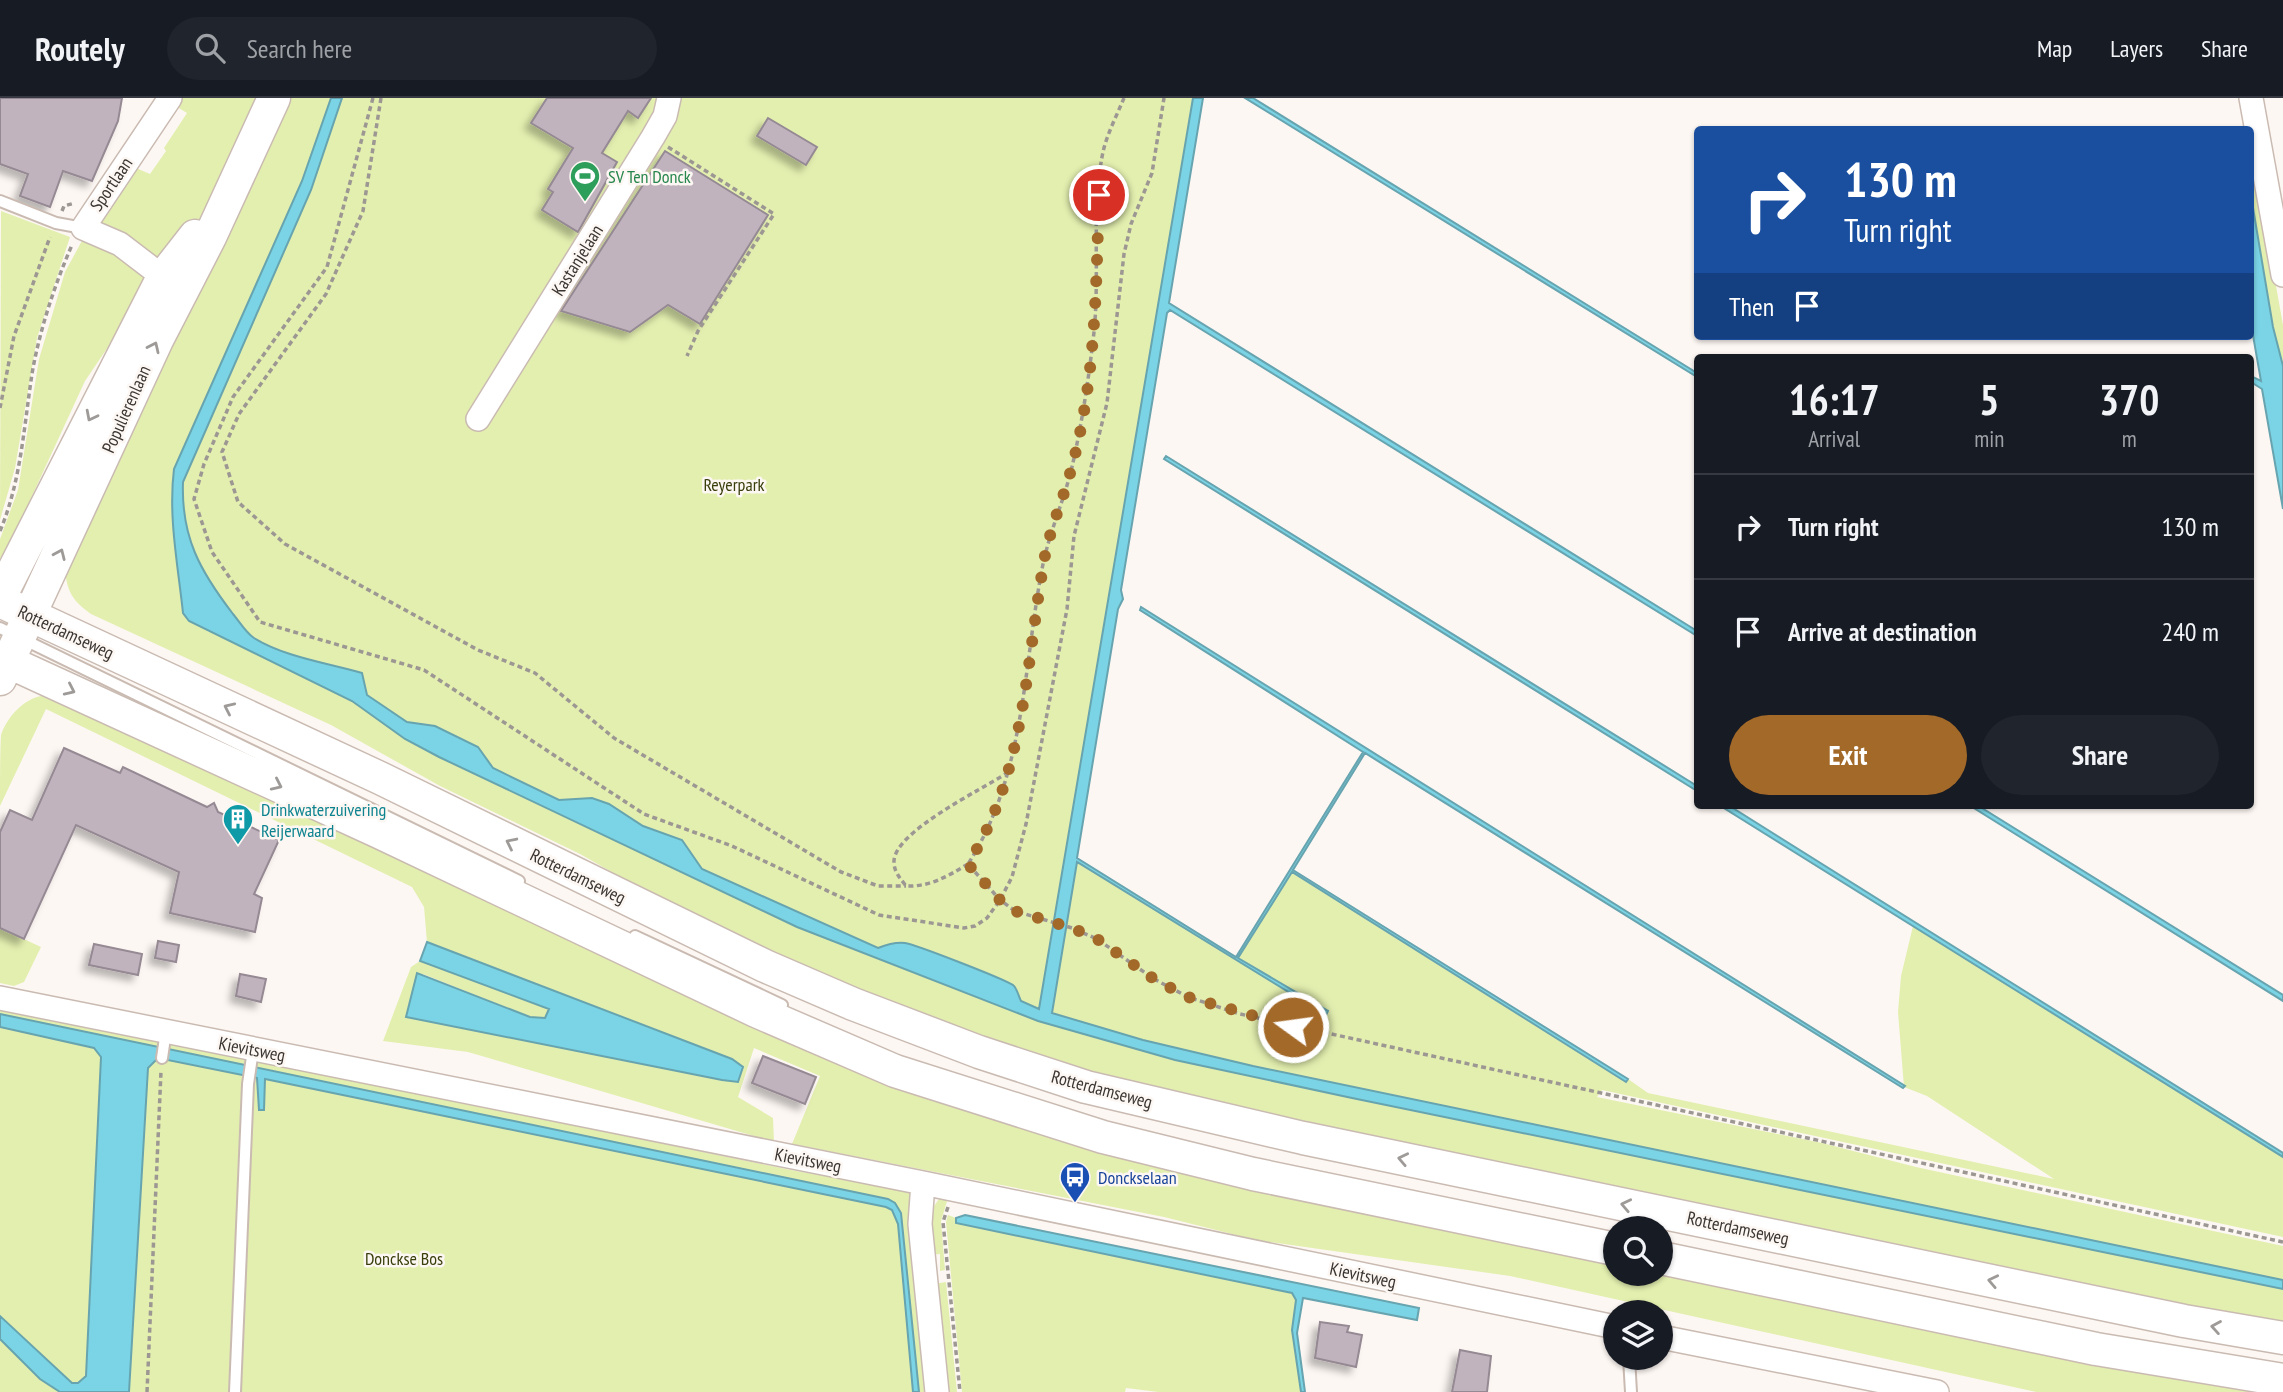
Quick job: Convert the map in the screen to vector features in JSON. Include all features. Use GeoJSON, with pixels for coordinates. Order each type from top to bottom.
{"type":"FeatureCollection","features":[{"type":"Feature","properties":{"kind":"main road","name":"Populierenlaan"},"geometry":{"type":"LineString","coordinates":[[10,647],[157,340],[210,237],[274,98]]}},
{"type":"Feature","properties":{"kind":"main road","name":"Populierenlaan"},"geometry":{"type":"LineString","coordinates":[[0,601],[163,277],[224,203]]}},
{"type":"Feature","properties":{"kind":"main road","name":"Rotterdamseweg"},"geometry":{"type":"LineString","coordinates":[[0,601],[10,647]]}},
{"type":"Feature","properties":{"kind":"main road","name":"Rotterdamseweg"},"geometry":{"type":"LineString","coordinates":[[10,647],[379,832],[756,1011],[895,1071],[1103,1137],[1253,1174],[1603,1247]]}},
{"type":"Feature","properties":{"kind":"main road","name":"Rotterdamseweg"},"geometry":{"type":"LineString","coordinates":[[10,647],[380,778],[765,966],[966,1048],[1086,1087],[1303,1138],[2184,1321],[2283,1338]]}},
{"type":"Feature","properties":{"kind":"main road"},"geometry":{"type":"LineString","coordinates":[[1673,1261],[2096,1349],[2283,1380]]}},
{"type":"Feature","properties":{"kind":"street","name":"Sportlaan"},"geometry":{"type":"LineString","coordinates":[[163,277],[120,244],[83,228],[101,197],[170,98]]}},
{"type":"Feature","properties":{"kind":"street","name":"Kastanjelaan"},"geometry":{"type":"LineString","coordinates":[[478,419],[653,137],[665,116],[669,98]]}},
{"type":"Feature","properties":{"kind":"street"},"geometry":{"type":"LineString","coordinates":[[2251,98],[2283,275]]}},
{"type":"Feature","properties":{"kind":"street","name":"Kievitsweg"},"geometry":{"type":"LineString","coordinates":[[0,998],[164,1039],[252,1057],[923,1183],[1603,1324]]}},
{"type":"Feature","properties":{"kind":"street"},"geometry":{"type":"LineString","coordinates":[[923,1183],[920,1224],[937,1392]]}},
{"type":"Feature","properties":{"kind":"street"},"geometry":{"type":"LineString","coordinates":[[1673,1338],[1937,1392]]}},
{"type":"Feature","properties":{"kind":"lane"},"geometry":{"type":"LineString","coordinates":[[0,201],[56,223],[83,228]]}},
{"type":"Feature","properties":{"kind":"lane","name":"Rotterdamseweg"},"geometry":{"type":"LineString","coordinates":[[10,647],[533,888]]}},
{"type":"Feature","properties":{"kind":"lane","name":"Rotterdamseweg"},"geometry":{"type":"LineString","coordinates":[[621,929],[796,1011]]}},
{"type":"Feature","properties":{"kind":"lane"},"geometry":{"type":"LineString","coordinates":[[162,1060],[164,1039]]}},
{"type":"Feature","properties":{"kind":"lane"},"geometry":{"type":"LineString","coordinates":[[235,1392],[248,1084],[252,1057]]}},
{"type":"Feature","properties":{"kind":"lane","name":"Rotterdamseweg"},"geometry":{"type":"LineString","coordinates":[[1003,1092],[1064,1111]]}},
{"type":"Feature","properties":{"kind":"lane"},"geometry":{"type":"LineString","coordinates":[[1630,1370],[1631,1392]]}},
{"type":"Feature","properties":{"kind":"path"},"geometry":{"type":"LineString","coordinates":[[373,98],[327,267],[233,397],[204,464],[194,499],[212,552],[260,622],[424,670],[644,814],[732,846],[879,915],[964,928],[975,926],[987,918],[1000,900],[1012,877],[1026,824],[1067,609],[1074,536],[1107,403],[1117,338],[1124,254],[1130,224],[1152,173],[1164,98]]}},
{"type":"Feature","properties":{"kind":"path"},"geometry":{"type":"LineString","coordinates":[[381,98],[363,211],[326,293],[239,414],[222,452],[238,502],[285,544],[478,650],[535,673],[614,738],[830,865],[878,886],[920,886],[945,878],[968,864],[983,842],[1009,772],[1024,695],[1043,564],[1071,470],[1092,350],[1098,291],[1099,178],[1103,149],[1124,98]]}},
{"type":"Feature","properties":{"kind":"path"},"geometry":{"type":"LineString","coordinates":[[653,137],[774,214],[698,331],[687,356]]}},
{"type":"Feature","properties":{"kind":"path"},"geometry":{"type":"LineString","coordinates":[[0,408],[14,336],[34,274],[64,206],[101,197]]}},
{"type":"Feature","properties":{"kind":"path"},"geometry":{"type":"LineString","coordinates":[[0,531],[18,471],[34,365],[57,280],[73,242],[83,228]]}},
{"type":"Feature","properties":{"kind":"path"},"geometry":{"type":"LineString","coordinates":[[906,886],[897,874],[894,860],[900,844],[922,826],[1009,772]]}},
{"type":"Feature","properties":{"kind":"path"},"geometry":{"type":"LineString","coordinates":[[968,864],[1000,900],[1015,911],[1072,928],[1097,939],[1154,979],[1188,997],[1240,1014],[2283,1242]]}},
{"type":"Feature","properties":{"kind":"path"},"geometry":{"type":"LineString","coordinates":[[147,1392],[162,1060]]}},
{"type":"Feature","properties":{"kind":"path"},"geometry":{"type":"LineString","coordinates":[[953,1189],[943,1222],[960,1392]]}},
{"type":"Feature","properties":{"kind":"green space"},"geometry":{"type":"Polygon","coordinates":[[[179,98],[262,98],[204,214],[173,257],[159,261],[99,223],[136,168],[150,174],[166,151],[164,148],[187,113],[177,107],[179,98]]]}},
{"type":"Feature","properties":{"kind":"green space","name":"Reyerpark"},"geometry":{"type":"Polygon","coordinates":[[[284,98],[1195,98],[1063,873],[1077,862],[1249,968],[1251,965],[1238,958],[1291,872],[1625,1082],[1628,1079],[1648,1093],[2054,1179],[1927,1096],[1904,1087],[1898,1012],[1901,976],[1913,926],[2283,1157],[2283,1237],[1602,1090],[1597,1097],[1822,1143],[1916,1167],[2283,1246],[2283,1280],[1570,1132],[1562,1141],[2283,1289],[2283,1330],[1202,1105],[965,1036],[714,930],[580,854],[440,786],[331,725],[91,614],[72,595],[65,570],[284,98]]]}},
{"type":"Feature","properties":{"kind":"green space"},"geometry":{"type":"Polygon","coordinates":[[[2254,162],[2283,325],[2283,366],[2270,311],[2254,205],[2254,162]]]}},
{"type":"Feature","properties":{"kind":"green space"},"geometry":{"type":"Polygon","coordinates":[[[1,211],[70,237],[37,338],[15,468],[0,520],[1,211]]]}},
{"type":"Feature","properties":{"kind":"green space"},"geometry":{"type":"Polygon","coordinates":[[[84,237],[99,241],[146,275],[146,291],[85,381],[9,546],[0,558],[0,539],[18,490],[39,359],[65,272],[84,237]]]}},
{"type":"Feature","properties":{"kind":"green space"},"geometry":{"type":"Polygon","coordinates":[[[48,695],[859,1066],[1603,1250],[1603,1286],[1673,1286],[1673,1276],[2283,1392],[2036,1392],[1673,1312],[1673,1300],[1619,1300],[1510,1276],[1256,1240],[1164,1217],[792,1144],[820,1076],[754,1048],[738,1097],[773,1118],[774,1142],[468,1052],[383,1041],[411,967],[420,961],[549,1009],[545,1018],[530,1017],[423,974],[407,1017],[722,1080],[732,1059],[427,942],[424,907],[412,887],[46,709],[0,806],[1,735],[19,708],[40,696],[48,695]]]}},
{"type":"Feature","properties":{"kind":"green space"},"geometry":{"type":"Polygon","coordinates":[[[0,928],[41,947],[24,982],[14,986],[0,983],[0,928]]]}},
{"type":"Feature","properties":{"kind":"green space"},"geometry":{"type":"Polygon","coordinates":[[[0,1006],[157,1039],[159,1048],[0,1014],[0,1006]]]}},
{"type":"Feature","properties":{"kind":"green space"},"geometry":{"type":"Polygon","coordinates":[[[0,1027],[94,1048],[101,1057],[86,1376],[78,1383],[72,1383],[0,1316],[0,1027]]]}},
{"type":"Feature","properties":{"kind":"green space"},"geometry":{"type":"Polygon","coordinates":[[[172,1042],[245,1057],[245,1066],[169,1050],[172,1042]]]}},
{"type":"Feature","properties":{"kind":"green space","name":"Donckse Bos"},"geometry":{"type":"Polygon","coordinates":[[[158,1057],[257,1078],[259,1109],[264,1110],[265,1079],[886,1207],[892,1210],[898,1224],[914,1392],[129,1392],[148,1068],[158,1057]]]}},
{"type":"Feature","properties":{"kind":"green space"},"geometry":{"type":"Polygon","coordinates":[[[259,1060],[796,1171],[909,1190],[930,1392],[919,1392],[901,1213],[895,1203],[888,1199],[256,1068],[259,1060]]]}},
{"type":"Feature","properties":{"kind":"green space"},"geometry":{"type":"Polygon","coordinates":[[[941,1196],[948,1198],[941,1221],[945,1270],[940,1271],[940,1254],[931,1255],[930,1212],[941,1196]]]}},
{"type":"Feature","properties":{"kind":"green space"},"geometry":{"type":"Polygon","coordinates":[[[948,1215],[956,1218],[956,1223],[1292,1293],[1296,1300],[1292,1330],[1301,1392],[1158,1392],[1126,1388],[1125,1392],[962,1392],[946,1222],[948,1215]]]}},
{"type":"Feature","properties":{"kind":"green space"},"geometry":{"type":"Polygon","coordinates":[[[946,1282],[957,1392],[945,1392],[934,1284],[946,1282]]]}},
{"type":"Feature","properties":{"kind":"green space"},"geometry":{"type":"Polygon","coordinates":[[[0,1339],[40,1379],[60,1392],[0,1392],[0,1339]]]}},
{"type":"Feature","properties":{"kind":"water"},"geometry":{"type":"Polygon","coordinates":[[[331,98],[342,98],[311,190],[183,482],[185,520],[195,552],[211,583],[245,630],[266,645],[293,655],[362,673],[367,695],[407,722],[435,726],[478,747],[493,768],[559,800],[592,798],[609,804],[643,826],[682,840],[702,869],[878,948],[905,943],[980,970],[1014,986],[1021,1001],[1039,1009],[1193,98],[1203,98],[1169,303],[1694,629],[1694,634],[1170,310],[1167,313],[1121,590],[1123,599],[1118,609],[1077,858],[1236,957],[1363,752],[1140,610],[1141,607],[1905,1086],[1903,1088],[1365,753],[1293,870],[1628,1079],[1626,1082],[1292,872],[1238,958],[1328,1011],[1326,1015],[1077,862],[1052,1013],[1143,1040],[1253,1066],[2283,1280],[2283,1289],[1175,1060],[1038,1021],[797,927],[439,757],[405,739],[352,701],[189,621],[183,613],[174,541],[174,469],[302,181],[331,98]]]}},
{"type":"Feature","properties":{"kind":"water"},"geometry":{"type":"Polygon","coordinates":[[[1245,98],[1253,98],[1694,371],[1694,375],[1245,98]]]}},
{"type":"Feature","properties":{"kind":"water"},"geometry":{"type":"Polygon","coordinates":[[[2254,214],[2273,327],[2283,366],[2283,509],[2262,389],[2254,384],[2254,378],[2261,381],[2254,340],[2254,214]]]}},
{"type":"Feature","properties":{"kind":"water"},"geometry":{"type":"Polygon","coordinates":[[[1166,456],[1694,784],[1694,789],[1164,459],[1166,456]]]}},
{"type":"Feature","properties":{"kind":"water"},"geometry":{"type":"Polygon","coordinates":[[[1725,809],[1734,809],[2283,1153],[2283,1157],[1725,809]]]}},
{"type":"Feature","properties":{"kind":"water"},"geometry":{"type":"Polygon","coordinates":[[[1975,809],[1983,809],[2283,995],[2283,1001],[1975,809]]]}},
{"type":"Feature","properties":{"kind":"water"},"geometry":{"type":"Polygon","coordinates":[[[427,942],[732,1059],[743,1067],[738,1082],[406,1017],[417,973],[530,1017],[545,1018],[549,1009],[420,961],[427,942]]]}},
{"type":"Feature","properties":{"kind":"water"},"geometry":{"type":"Polygon","coordinates":[[[0,1014],[888,1199],[895,1203],[901,1213],[919,1392],[913,1392],[898,1224],[892,1210],[886,1207],[265,1079],[264,1110],[259,1110],[257,1078],[158,1058],[148,1068],[129,1392],[60,1392],[40,1379],[0,1339],[0,1316],[72,1383],[78,1383],[86,1376],[101,1057],[94,1048],[0,1027],[0,1014]]]}},
{"type":"Feature","properties":{"kind":"water"},"geometry":{"type":"Polygon","coordinates":[[[965,1215],[1419,1308],[1417,1320],[1303,1298],[1297,1333],[1305,1392],[1301,1392],[1292,1330],[1296,1300],[1292,1293],[956,1223],[956,1218],[965,1215]]]}},
{"type":"Feature","properties":{"kind":"building"},"geometry":{"type":"Polygon","coordinates":[[[0,98],[122,98],[118,121],[92,181],[63,171],[50,207],[20,196],[28,174],[0,164],[0,98]]]}},
{"type":"Feature","properties":{"kind":"building"},"geometry":{"type":"Polygon","coordinates":[[[547,98],[651,98],[638,118],[628,111],[602,153],[617,162],[578,232],[542,210],[553,192],[548,189],[573,148],[531,123],[547,98]]]}},
{"type":"Feature","properties":{"kind":"building"},"geometry":{"type":"Polygon","coordinates":[[[768,118],[817,147],[806,165],[757,136],[768,118]]]}},
{"type":"Feature","properties":{"kind":"building"},"geometry":{"type":"Polygon","coordinates":[[[665,151],[768,215],[700,324],[668,305],[630,332],[561,311],[665,151]]]}},
{"type":"Feature","properties":{"kind":"building"},"geometry":{"type":"Polygon","coordinates":[[[64,748],[120,773],[123,767],[207,807],[214,803],[218,812],[279,840],[254,894],[262,898],[255,932],[170,913],[179,872],[76,825],[24,939],[0,928],[0,832],[10,810],[32,820],[64,748]]]}},
{"type":"Feature","properties":{"kind":"building"},"geometry":{"type":"Polygon","coordinates":[[[158,941],[179,945],[176,962],[155,958],[158,941]]]}},
{"type":"Feature","properties":{"kind":"building"},"geometry":{"type":"Polygon","coordinates":[[[94,944],[142,954],[138,975],[89,965],[94,944]]]}},
{"type":"Feature","properties":{"kind":"building"},"geometry":{"type":"Polygon","coordinates":[[[240,974],[266,979],[261,1002],[236,996],[240,974]]]}},
{"type":"Feature","properties":{"kind":"building"},"geometry":{"type":"Polygon","coordinates":[[[763,1056],[816,1077],[805,1104],[752,1083],[763,1056]]]}},
{"type":"Feature","properties":{"kind":"building"},"geometry":{"type":"Polygon","coordinates":[[[1320,1322],[1349,1326],[1347,1332],[1362,1335],[1356,1367],[1315,1358],[1320,1322]]]}},
{"type":"Feature","properties":{"kind":"building"},"geometry":{"type":"Polygon","coordinates":[[[1460,1350],[1491,1356],[1487,1392],[1452,1392],[1460,1350]]]}},
{"type":"Feature","properties":{"kind":"place","name":"SV Ten Donck"},"geometry":{"type":"Point","coordinates":[585,203]}},
{"type":"Feature","properties":{"kind":"place","name":"Drinkwaterzuivering Reijerwaard"},"geometry":{"type":"Point","coordinates":[238,846]}},
{"type":"Feature","properties":{"kind":"place","name":"Donckselaan"},"geometry":{"type":"Point","coordinates":[1075,1204]}},
{"type":"Feature","properties":{"kind":"route"},"geometry":{"type":"LineString","coordinates":[[1099,195],[1098,291],[1080,426],[1071,470],[1058,506],[1043,564],[1024,695],[1009,772],[983,842],[968,864],[1000,900],[1015,911],[1072,928],[1097,939],[1154,979],[1188,997],[1293,1027]]}}]}
